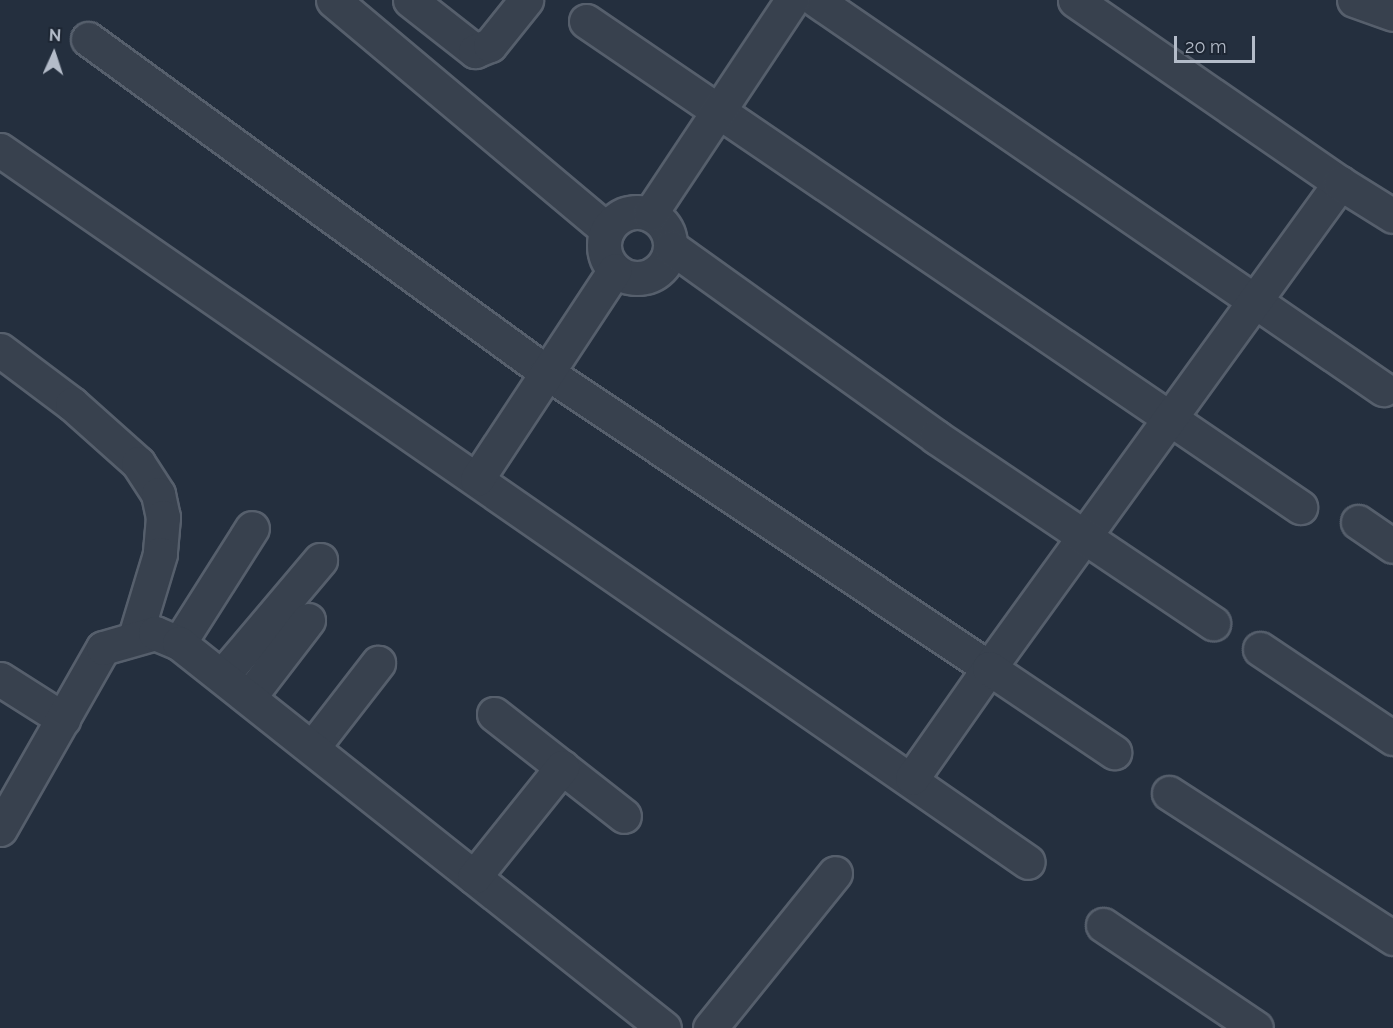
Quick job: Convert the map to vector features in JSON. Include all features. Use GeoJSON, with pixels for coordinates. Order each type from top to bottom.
{"type":"FeatureCollection","features":[{"type":"Feature","properties":{"kind":"street"},"geometry":{"type":"LineString","coordinates":[[333,0],[607,230]]}},
{"type":"Feature","properties":{"kind":"street"},"geometry":{"type":"LineString","coordinates":[[410,0],[475,51],[490,45],[526,0]]}},
{"type":"Feature","properties":{"kind":"street"},"geometry":{"type":"LineString","coordinates":[[650,214],[716,110],[792,0]]}},
{"type":"Feature","properties":{"kind":"street"},"geometry":{"type":"LineString","coordinates":[[816,0],[1383,388]]}},
{"type":"Feature","properties":{"kind":"street"},"geometry":{"type":"LineString","coordinates":[[1075,0],[1340,183],[1393,216]]}},
{"type":"Feature","properties":{"kind":"street"},"geometry":{"type":"LineString","coordinates":[[1354,0],[1393,14]]}},
{"type":"Feature","properties":{"kind":"street"},"geometry":{"type":"LineString","coordinates":[[586,21],[1300,507]]}},
{"type":"Feature","properties":{"kind":"street"},"geometry":{"type":"LineString","coordinates":[[88,39],[546,372],[1114,752]]}},
{"type":"Feature","properties":{"kind":"street"},"geometry":{"type":"LineString","coordinates":[[0,150],[912,778],[1028,862]]}},
{"type":"Feature","properties":{"kind":"street"},"geometry":{"type":"LineString","coordinates":[[912,778],[1340,183]]}},
{"type":"Feature","properties":{"kind":"street"},"geometry":{"type":"LineString","coordinates":[[630,212],[650,214],[666,227],[671,247],[663,266],[646,278],[625,276],[615,270],[604,251],[607,230],[630,212]]}},
{"type":"Feature","properties":{"kind":"street"},"geometry":{"type":"LineString","coordinates":[[671,247],[936,436],[1213,622]]}},
{"type":"Feature","properties":{"kind":"street"},"geometry":{"type":"LineString","coordinates":[[477,478],[615,270]]}},
{"type":"Feature","properties":{"kind":"street"},"geometry":{"type":"LineString","coordinates":[[0,350],[72,404],[138,464],[158,494],[163,517],[160,554],[135,637]]}},
{"type":"Feature","properties":{"kind":"street"},"geometry":{"type":"LineString","coordinates":[[1358,522],[1393,546]]}},
{"type":"Feature","properties":{"kind":"street"},"geometry":{"type":"LineString","coordinates":[[179,642],[252,528]]}},
{"type":"Feature","properties":{"kind":"street"},"geometry":{"type":"LineString","coordinates":[[222,676],[320,560]]}},
{"type":"Feature","properties":{"kind":"street"},"geometry":{"type":"LineString","coordinates":[[249,697],[308,620]]}},
{"type":"Feature","properties":{"kind":"street"},"geometry":{"type":"LineString","coordinates":[[4,813],[63,719],[103,648],[155,633],[179,642],[664,1028]]}},
{"type":"Feature","properties":{"kind":"street"},"geometry":{"type":"LineString","coordinates":[[1260,648],[1393,738]]}},
{"type":"Feature","properties":{"kind":"street"},"geometry":{"type":"LineString","coordinates":[[312,748],[378,663]]}},
{"type":"Feature","properties":{"kind":"street"},"geometry":{"type":"LineString","coordinates":[[0,679],[63,719]]}},
{"type":"Feature","properties":{"kind":"street"},"geometry":{"type":"LineString","coordinates":[[494,714],[624,816]]}},
{"type":"Feature","properties":{"kind":"street"},"geometry":{"type":"LineString","coordinates":[[474,877],[562,767]]}},
{"type":"Feature","properties":{"kind":"street"},"geometry":{"type":"LineString","coordinates":[[1169,793],[1393,938]]}},
{"type":"Feature","properties":{"kind":"street"},"geometry":{"type":"LineString","coordinates":[[710,1028],[835,873]]}},
{"type":"Feature","properties":{"kind":"street"},"geometry":{"type":"LineString","coordinates":[[1103,925],[1256,1028]]}}]}
